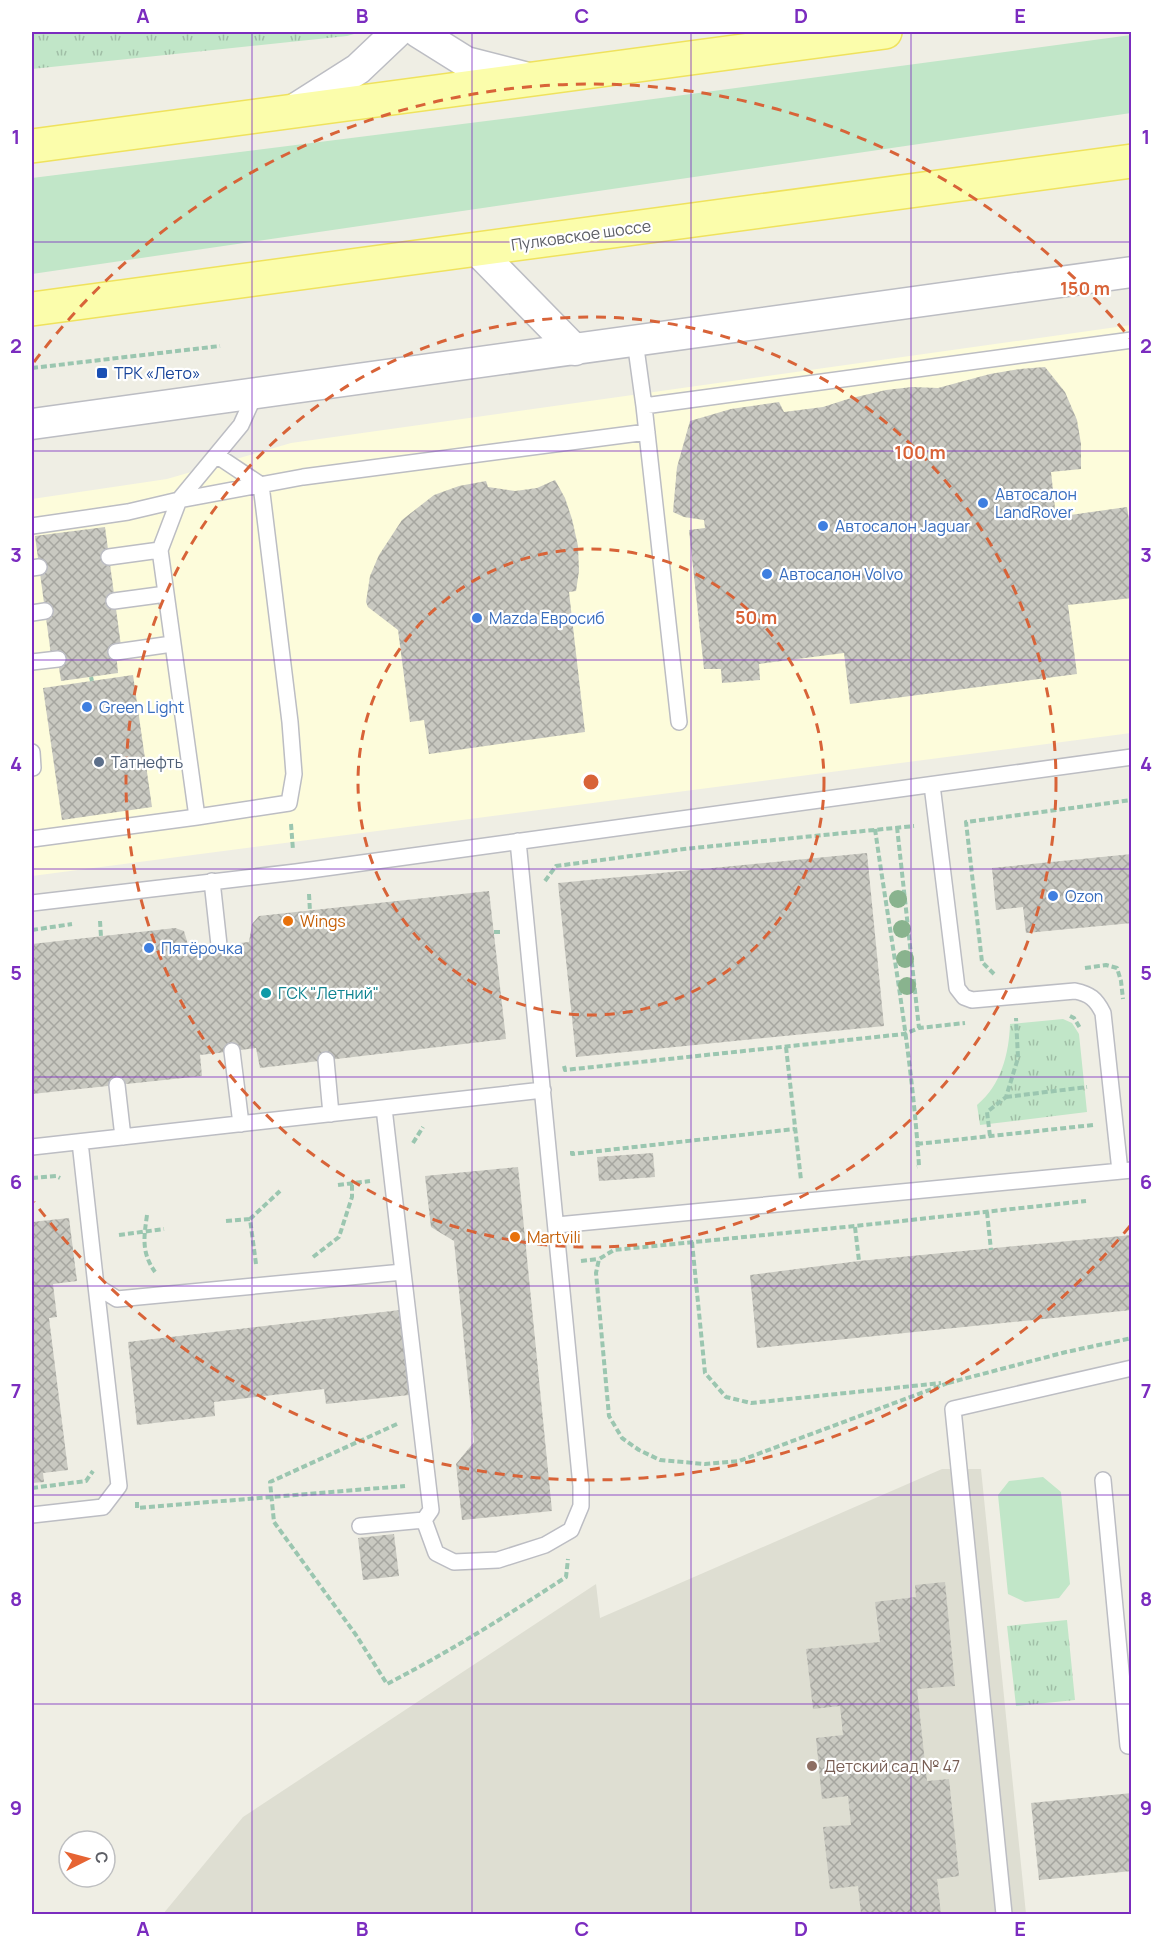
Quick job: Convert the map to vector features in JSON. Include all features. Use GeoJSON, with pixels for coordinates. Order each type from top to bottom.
{"type":"FeatureCollection","features":[{"type":"Feature","properties":{"kind":"main road"},"geometry":{"type":"LineString","coordinates":[[32,146],[885,32]]}},
{"type":"Feature","properties":{"kind":"main road","name":"Пулковское шоссе"},"geometry":{"type":"LineString","coordinates":[[32,309],[1131,161]]}},
{"type":"Feature","properties":{"kind":"street"},"geometry":{"type":"LineString","coordinates":[[291,112],[358,69],[397,32]]}},
{"type":"Feature","properties":{"kind":"street"},"geometry":{"type":"LineString","coordinates":[[418,32],[466,62],[531,79]]}},
{"type":"Feature","properties":{"kind":"street"},"geometry":{"type":"LineString","coordinates":[[476,249],[575,350]]}},
{"type":"Feature","properties":{"kind":"street"},"geometry":{"type":"LineString","coordinates":[[32,424],[1131,272]]}},
{"type":"Feature","properties":{"kind":"lane"},"geometry":{"type":"LineString","coordinates":[[644,406],[1131,340]]}},
{"type":"Feature","properties":{"kind":"lane"},"geometry":{"type":"LineString","coordinates":[[635,341],[679,722]]}},
{"type":"Feature","properties":{"kind":"lane"},"geometry":{"type":"LineString","coordinates":[[197,818],[160,550],[179,500],[241,425],[255,394]]}},
{"type":"Feature","properties":{"kind":"lane"},"geometry":{"type":"LineString","coordinates":[[32,526],[128,512],[179,500],[315,476],[647,432]]}},
{"type":"Feature","properties":{"kind":"lane"},"geometry":{"type":"LineString","coordinates":[[32,839],[197,818],[289,803],[294,774],[290,722],[261,485],[216,455]]}},
{"type":"Feature","properties":{"kind":"lane"},"geometry":{"type":"LineString","coordinates":[[109,557],[160,550]]}},
{"type":"Feature","properties":{"kind":"lane"},"geometry":{"type":"LineString","coordinates":[[114,601],[166,594]]}},
{"type":"Feature","properties":{"kind":"lane"},"geometry":{"type":"LineString","coordinates":[[116,652],[172,644]]}},
{"type":"Feature","properties":{"kind":"lane"},"geometry":{"type":"LineString","coordinates":[[32,662],[58,659]]}},
{"type":"Feature","properties":{"kind":"lane"},"geometry":{"type":"LineString","coordinates":[[32,752],[33,768]]}},
{"type":"Feature","properties":{"kind":"lane"},"geometry":{"type":"LineString","coordinates":[[32,903],[296,872],[1131,757]]}},
{"type":"Feature","properties":{"kind":"lane"},"geometry":{"type":"LineString","coordinates":[[557,1225],[1126,1170],[1103,1012],[1097,1000],[1087,993],[1075,991],[972,1000],[963,998],[957,988],[932,784]]}},
{"type":"Feature","properties":{"kind":"lane"},"geometry":{"type":"LineString","coordinates":[[424,1520],[436,1553],[454,1562],[498,1560],[545,1545],[571,1530],[581,1506],[557,1225],[518,841]]}},
{"type":"Feature","properties":{"kind":"lane"},"geometry":{"type":"LineString","coordinates":[[212,882],[219,945]]}},
{"type":"Feature","properties":{"kind":"lane"},"geometry":{"type":"LineString","coordinates":[[232,1051],[241,1124]]}},
{"type":"Feature","properties":{"kind":"lane"},"geometry":{"type":"LineString","coordinates":[[326,1060],[332,1113]]}},
{"type":"Feature","properties":{"kind":"lane"},"geometry":{"type":"LineString","coordinates":[[117,1085],[123,1137]]}},
{"type":"Feature","properties":{"kind":"lane"},"geometry":{"type":"LineString","coordinates":[[32,1147],[543,1090]]}},
{"type":"Feature","properties":{"kind":"lane"},"geometry":{"type":"LineString","coordinates":[[360,1526],[424,1520],[431,1510],[384,1108]]}},
{"type":"Feature","properties":{"kind":"lane"},"geometry":{"type":"LineString","coordinates":[[32,1515],[103,1507],[119,1486],[80,1142]]}},
{"type":"Feature","properties":{"kind":"lane"},"geometry":{"type":"LineString","coordinates":[[96,1286],[117,1299],[403,1272]]}},
{"type":"Feature","properties":{"kind":"lane"},"geometry":{"type":"LineString","coordinates":[[1004,1914],[953,1409],[1131,1368]]}},
{"type":"Feature","properties":{"kind":"lane"},"geometry":{"type":"LineString","coordinates":[[1103,1480],[1128,1746],[1131,1745]]}},
{"type":"Feature","properties":{"kind":"path"},"geometry":{"type":"LineString","coordinates":[[32,368],[219,346]]}},
{"type":"Feature","properties":{"kind":"path"},"geometry":{"type":"LineString","coordinates":[[542,886],[556,866],[684,849],[966,822],[1131,800]]}},
{"type":"Feature","properties":{"kind":"path"},"geometry":{"type":"LineString","coordinates":[[289,803],[296,872]]}},
{"type":"Feature","properties":{"kind":"path"},"geometry":{"type":"LineString","coordinates":[[966,822],[982,962],[991,973],[998,975]]}},
{"type":"Feature","properties":{"kind":"path"},"geometry":{"type":"LineString","coordinates":[[897,827],[919,1028]]}},
{"type":"Feature","properties":{"kind":"path"},"geometry":{"type":"LineString","coordinates":[[875,829],[917,1144],[919,1166],[912,1170]]}},
{"type":"Feature","properties":{"kind":"path"},"geometry":{"type":"LineString","coordinates":[[298,895],[320,892]]}},
{"type":"Feature","properties":{"kind":"path"},"geometry":{"type":"LineString","coordinates":[[309,893],[310,912]]}},
{"type":"Feature","properties":{"kind":"path"},"geometry":{"type":"LineString","coordinates":[[101,937],[100,921],[111,920]]}},
{"type":"Feature","properties":{"kind":"path"},"geometry":{"type":"LineString","coordinates":[[502,922],[505,943]]}},
{"type":"Feature","properties":{"kind":"path"},"geometry":{"type":"LineString","coordinates":[[32,930],[77,924]]}},
{"type":"Feature","properties":{"kind":"path"},"geometry":{"type":"LineString","coordinates":[[494,932],[503,932]]}},
{"type":"Feature","properties":{"kind":"path"},"geometry":{"type":"LineString","coordinates":[[1083,968],[1106,965],[1117,968],[1123,1003]]}},
{"type":"Feature","properties":{"kind":"path"},"geometry":{"type":"LineString","coordinates":[[1061,1013],[1074,1018],[1085,1038]]}},
{"type":"Feature","properties":{"kind":"path"},"geometry":{"type":"LineString","coordinates":[[1005,1019],[1027,1016]]}},
{"type":"Feature","properties":{"kind":"path"},"geometry":{"type":"LineString","coordinates":[[1006,1097],[1018,1058],[1016,1017]]}},
{"type":"Feature","properties":{"kind":"path"},"geometry":{"type":"LineString","coordinates":[[564,1070],[904,1034],[919,1028],[973,1022]]}},
{"type":"Feature","properties":{"kind":"path"},"geometry":{"type":"LineString","coordinates":[[786,1047],[801,1181]]}},
{"type":"Feature","properties":{"kind":"path"},"geometry":{"type":"LineString","coordinates":[[563,1058],[566,1080]]}},
{"type":"Feature","properties":{"kind":"path"},"geometry":{"type":"LineString","coordinates":[[1088,1077],[1089,1096]]}},
{"type":"Feature","properties":{"kind":"path"},"geometry":{"type":"LineString","coordinates":[[990,1136],[987,1112],[1006,1097],[1088,1086]]}},
{"type":"Feature","properties":{"kind":"path"},"geometry":{"type":"LineString","coordinates":[[1092,1115],[1099,1199],[614,1250],[598,1259],[596,1273],[609,1416],[622,1438],[639,1450],[660,1460],[705,1464],[739,1461],[948,1383],[1066,1352],[1131,1338]]}},
{"type":"Feature","properties":{"kind":"path"},"geometry":{"type":"LineString","coordinates":[[917,1144],[1093,1125]]}},
{"type":"Feature","properties":{"kind":"path"},"geometry":{"type":"LineString","coordinates":[[410,1148],[422,1127],[434,1126]]}},
{"type":"Feature","properties":{"kind":"path"},"geometry":{"type":"LineString","coordinates":[[571,1143],[572,1154],[795,1129]]}},
{"type":"Feature","properties":{"kind":"path"},"geometry":{"type":"LineString","coordinates":[[311,1280],[310,1259],[339,1237],[352,1197],[352,1183]]}},
{"type":"Feature","properties":{"kind":"path"},"geometry":{"type":"LineString","coordinates":[[226,1221],[250,1219],[280,1191]]}},
{"type":"Feature","properties":{"kind":"path"},"geometry":{"type":"LineString","coordinates":[[987,1212],[991,1250]]}},
{"type":"Feature","properties":{"kind":"path"},"geometry":{"type":"LineString","coordinates":[[147,1215],[143,1245],[150,1266],[171,1294]]}},
{"type":"Feature","properties":{"kind":"path"},"geometry":{"type":"LineString","coordinates":[[250,1219],[259,1285]]}},
{"type":"Feature","properties":{"kind":"path"},"geometry":{"type":"LineString","coordinates":[[855,1226],[859,1262]]}},
{"type":"Feature","properties":{"kind":"path"},"geometry":{"type":"LineString","coordinates":[[119,1234],[164,1229]]}},
{"type":"Feature","properties":{"kind":"path"},"geometry":{"type":"LineString","coordinates":[[692,1242],[705,1373],[726,1396],[751,1403],[948,1383]]}},
{"type":"Feature","properties":{"kind":"path"},"geometry":{"type":"LineString","coordinates":[[420,1420],[402,1422],[270,1482],[274,1522],[356,1635],[387,1684],[425,1665],[511,1614],[566,1577],[571,1530]]}},
{"type":"Feature","properties":{"kind":"path"},"geometry":{"type":"LineString","coordinates":[[136,1496],[137,1508],[428,1484]]}},
{"type":"Feature","properties":{"kind":"shaded area"},"geometry":{"type":"Polygon","coordinates":[[[1131,325],[1131,733],[32,876],[32,499],[167,479],[291,443],[1131,325]]]}},
{"type":"Feature","properties":{"kind":"shaded area","name":"Детский сад № 47"},"geometry":{"type":"Polygon","coordinates":[[[942,1469],[981,1469],[1026,1914],[163,1914],[243,1817],[596,1584],[600,1618],[942,1469]]]}},
{"type":"Feature","properties":{"kind":"green space"},"geometry":{"type":"Polygon","coordinates":[[[32,32],[361,32],[347,36],[32,69],[32,32]]]}},
{"type":"Feature","properties":{"kind":"green space"},"geometry":{"type":"Polygon","coordinates":[[[1131,35],[1131,113],[32,274],[32,178],[526,116],[1131,35]]]}},
{"type":"Feature","properties":{"kind":"green space"},"geometry":{"type":"Polygon","coordinates":[[[1063,1019],[1072,1023],[1079,1034],[1087,1112],[980,1125],[977,1105],[998,1078],[1008,1046],[1010,1024],[1063,1019]]]}},
{"type":"Feature","properties":{"kind":"green space"},"geometry":{"type":"Polygon","coordinates":[[[1043,1477],[1061,1492],[1070,1584],[1059,1598],[1025,1602],[1008,1594],[998,1495],[1009,1481],[1043,1477]]]}},
{"type":"Feature","properties":{"kind":"green space"},"geometry":{"type":"Polygon","coordinates":[[[1067,1620],[1075,1700],[1016,1706],[1007,1626],[1067,1620]]]}},
{"type":"Feature","properties":{"kind":"building"},"geometry":{"type":"Polygon","coordinates":[[[1045,367],[1065,392],[1077,420],[1081,444],[1081,469],[1051,472],[1056,517],[1127,507],[1132,539],[1132,598],[1068,605],[1077,674],[850,704],[844,653],[759,664],[760,680],[722,683],[721,669],[704,669],[689,530],[705,528],[704,520],[684,517],[673,512],[677,467],[690,421],[731,409],[779,402],[784,412],[823,407],[886,390],[912,387],[938,388],[990,374],[1045,367]]]}},
{"type":"Feature","properties":{"kind":"building","name":"Mazda Евросиб"},"geometry":{"type":"Polygon","coordinates":[[[555,480],[565,498],[578,546],[579,571],[576,591],[569,592],[585,732],[429,754],[424,720],[410,722],[398,630],[368,607],[366,602],[370,576],[379,555],[402,520],[434,495],[459,486],[486,481],[488,487],[515,491],[537,488],[555,480]]]}},
{"type":"Feature","properties":{"kind":"building"},"geometry":{"type":"Polygon","coordinates":[[[105,527],[121,646],[116,652],[118,673],[61,681],[57,654],[51,655],[35,536],[105,527]]]}},
{"type":"Feature","properties":{"kind":"building","name":"Татнефть"},"geometry":{"type":"Polygon","coordinates":[[[133,675],[152,807],[62,820],[43,688],[133,675]]]}},
{"type":"Feature","properties":{"kind":"building"},"geometry":{"type":"Polygon","coordinates":[[[867,853],[884,1026],[576,1057],[558,883],[867,853]]]}},
{"type":"Feature","properties":{"kind":"building"},"geometry":{"type":"Polygon","coordinates":[[[1132,854],[1132,923],[1026,933],[1023,907],[996,910],[992,868],[1132,854]]]}},
{"type":"Feature","properties":{"kind":"building","name":"ГСК \"Летний\""},"geometry":{"type":"Polygon","coordinates":[[[489,891],[506,1039],[260,1068],[256,1048],[200,1055],[202,1076],[32,1094],[32,944],[175,928],[184,931],[189,948],[249,942],[252,924],[259,916],[489,891]]]}},
{"type":"Feature","properties":{"kind":"building"},"geometry":{"type":"Polygon","coordinates":[[[653,1153],[655,1177],[599,1181],[597,1157],[653,1153]]]}},
{"type":"Feature","properties":{"kind":"building"},"geometry":{"type":"Polygon","coordinates":[[[518,1167],[552,1511],[462,1520],[456,1464],[474,1442],[454,1241],[431,1227],[425,1176],[518,1167]]]}},
{"type":"Feature","properties":{"kind":"building"},"geometry":{"type":"Polygon","coordinates":[[[69,1218],[77,1281],[53,1284],[57,1317],[49,1318],[68,1470],[43,1473],[44,1482],[32,1483],[32,1222],[69,1218]]]}},
{"type":"Feature","properties":{"kind":"building"},"geometry":{"type":"Polygon","coordinates":[[[1132,1235],[1132,1310],[757,1348],[750,1275],[859,1261],[1132,1235]]]}},
{"type":"Feature","properties":{"kind":"building"},"geometry":{"type":"Polygon","coordinates":[[[400,1310],[409,1395],[326,1404],[324,1389],[214,1402],[215,1416],[137,1425],[128,1342],[400,1310]]]}},
{"type":"Feature","properties":{"kind":"building"},"geometry":{"type":"Polygon","coordinates":[[[394,1534],[399,1576],[363,1580],[358,1538],[394,1534]]]}},
{"type":"Feature","properties":{"kind":"building"},"geometry":{"type":"Polygon","coordinates":[[[945,1582],[955,1686],[917,1689],[927,1781],[949,1779],[959,1876],[937,1879],[941,1914],[861,1914],[858,1886],[830,1889],[823,1827],[851,1825],[848,1796],[822,1799],[816,1738],[843,1735],[840,1706],[813,1709],[806,1649],[880,1642],[875,1602],[916,1597],[915,1585],[945,1582]]]}},
{"type":"Feature","properties":{"kind":"building"},"geometry":{"type":"Polygon","coordinates":[[[1132,1793],[1132,1871],[1039,1880],[1031,1803],[1132,1793]]]}},
{"type":"Feature","properties":{"kind":"place","name":"ТРК «Лето»"},"geometry":{"type":"Point","coordinates":[102,373]}},
{"type":"Feature","properties":{"kind":"place","name":"Автосалон LandRover"},"geometry":{"type":"Point","coordinates":[983,503]}},
{"type":"Feature","properties":{"kind":"place","name":"Автосалон Jaguar"},"geometry":{"type":"Point","coordinates":[823,526]}},
{"type":"Feature","properties":{"kind":"place","name":"Автосалон Volvo"},"geometry":{"type":"Point","coordinates":[767,574]}},
{"type":"Feature","properties":{"kind":"place","name":"Mazda Евросиб"},"geometry":{"type":"Point","coordinates":[477,618]}},
{"type":"Feature","properties":{"kind":"place","name":"Green Light"},"geometry":{"type":"Point","coordinates":[87,707]}},
{"type":"Feature","properties":{"kind":"place","name":"Татнефть"},"geometry":{"type":"Point","coordinates":[99,762]}},
{"type":"Feature","properties":{"kind":"place","name":"Ozon"},"geometry":{"type":"Point","coordinates":[1053,896]}},
{"type":"Feature","properties":{"kind":"place","name":"Wings"},"geometry":{"type":"Point","coordinates":[288,921]}},
{"type":"Feature","properties":{"kind":"place","name":"Пятёрочка"},"geometry":{"type":"Point","coordinates":[149,948]}},
{"type":"Feature","properties":{"kind":"place","name":"ГСК \"Летний\""},"geometry":{"type":"Point","coordinates":[266,993]}},
{"type":"Feature","properties":{"kind":"place","name":"Martvili"},"geometry":{"type":"Point","coordinates":[515,1237]}},
{"type":"Feature","properties":{"kind":"place","name":"Детский сад № 47"},"geometry":{"type":"Point","coordinates":[812,1766]}}]}
